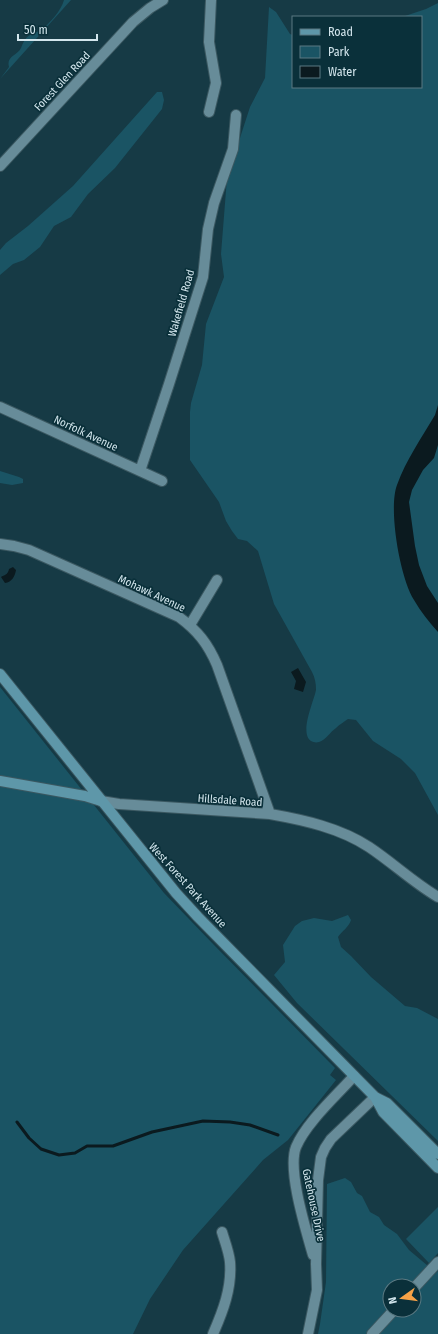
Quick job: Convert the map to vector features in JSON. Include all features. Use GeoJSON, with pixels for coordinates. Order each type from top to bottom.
{"type":"FeatureCollection","features":[{"type":"Feature","properties":{"kind":"main road","name":"West Forest Park Avenue"},"geometry":{"type":"LineString","coordinates":[[0,674],[151,863],[192,911],[375,1097],[383,1112],[438,1168]]}},
{"type":"Feature","properties":{"kind":"main road","name":"Hillsdale Road"},"geometry":{"type":"LineString","coordinates":[[0,781],[85,796],[101,801]]}},
{"type":"Feature","properties":{"kind":"main road","name":"West Forest Park Avenue"},"geometry":{"type":"LineString","coordinates":[[375,1097],[387,1103],[438,1154]]}},
{"type":"Feature","properties":{"kind":"street","name":"Forest Glen Road"},"geometry":{"type":"LineString","coordinates":[[0,166],[133,22],[150,8],[164,0]]}},
{"type":"Feature","properties":{"kind":"street"},"geometry":{"type":"LineString","coordinates":[[209,112],[214,97],[216,83],[209,42],[211,0]]}},
{"type":"Feature","properties":{"kind":"street","name":"Wakefield Road"},"geometry":{"type":"LineString","coordinates":[[140,471],[203,277],[208,229],[214,203],[232,149],[236,115]]}},
{"type":"Feature","properties":{"kind":"street","name":"Norfolk Avenue"},"geometry":{"type":"LineString","coordinates":[[0,407],[162,481]]}},
{"type":"Feature","properties":{"kind":"street","name":"Mohawk Avenue"},"geometry":{"type":"LineString","coordinates":[[0,544],[29,550],[179,617],[190,625],[211,651],[270,814]]}},
{"type":"Feature","properties":{"kind":"street"},"geometry":{"type":"LineString","coordinates":[[190,625],[217,580]]}},
{"type":"Feature","properties":{"kind":"street","name":"Hillsdale Road"},"geometry":{"type":"LineString","coordinates":[[101,801],[119,804],[270,814],[288,817],[321,826],[355,839],[438,897]]}},
{"type":"Feature","properties":{"kind":"street","name":"Gatehouse Drive"},"geometry":{"type":"LineString","coordinates":[[316,1264],[307,1235],[296,1185],[294,1154],[301,1137],[314,1120],[354,1076]]}},
{"type":"Feature","properties":{"kind":"street","name":"Gatehouse Drive"},"geometry":{"type":"LineString","coordinates":[[308,1334],[316,1300],[318,1180],[322,1157],[325,1148],[331,1139],[375,1097]]}},
{"type":"Feature","properties":{"kind":"street"},"geometry":{"type":"LineString","coordinates":[[213,1334],[227,1299],[230,1278],[230,1261],[222,1232]]}},
{"type":"Feature","properties":{"kind":"street"},"geometry":{"type":"LineString","coordinates":[[422,1279],[438,1262]]}},
{"type":"Feature","properties":{"kind":"street"},"geometry":{"type":"LineString","coordinates":[[372,1334],[387,1318]]}},
{"type":"Feature","properties":{"kind":"green space"},"geometry":{"type":"Polygon","coordinates":[[[64,0],[71,0],[0,79],[9,67],[8,63],[10,58],[19,51],[25,39],[31,34],[41,30],[48,24],[58,12],[64,0]]]}},
{"type":"Feature","properties":{"kind":"green space"},"geometry":{"type":"Polygon","coordinates":[[[438,3],[438,815],[415,773],[401,759],[373,741],[356,720],[348,719],[340,724],[324,740],[319,742],[311,741],[308,737],[306,731],[308,717],[316,690],[314,676],[274,604],[258,551],[247,541],[238,539],[232,531],[226,521],[219,502],[190,460],[191,403],[202,365],[206,324],[224,277],[221,254],[227,178],[250,107],[265,78],[269,7],[276,12],[290,34],[292,35],[292,88],[422,88],[422,16],[405,16],[438,3]]]}},
{"type":"Feature","properties":{"kind":"green space"},"geometry":{"type":"Polygon","coordinates":[[[157,92],[162,92],[164,100],[162,109],[115,168],[88,194],[71,217],[54,226],[40,247],[24,260],[13,264],[0,275],[0,250],[6,243],[28,226],[73,186],[157,92]]]}},
{"type":"Feature","properties":{"kind":"green space"},"geometry":{"type":"Polygon","coordinates":[[[0,471],[23,479],[23,483],[12,485],[0,483],[0,471]]]}},
{"type":"Feature","properties":{"kind":"green space"},"geometry":{"type":"Polygon","coordinates":[[[0,687],[164,893],[335,1068],[330,1075],[336,1080],[288,1140],[263,1160],[183,1250],[150,1299],[133,1334],[0,1334],[0,687]]]}},
{"type":"Feature","properties":{"kind":"green space"},"geometry":{"type":"Polygon","coordinates":[[[348,915],[351,920],[338,937],[341,947],[371,977],[405,1006],[417,1008],[438,1019],[438,1141],[297,1003],[274,975],[285,962],[283,945],[295,926],[302,921],[314,918],[332,921],[348,915]]]}},
{"type":"Feature","properties":{"kind":"green space"},"geometry":{"type":"Polygon","coordinates":[[[345,1178],[351,1182],[357,1193],[362,1196],[370,1212],[379,1217],[384,1225],[397,1234],[409,1250],[428,1266],[417,1278],[382,1278],[382,1317],[367,1334],[318,1334],[326,1282],[327,1184],[345,1178]]]}},
{"type":"Feature","properties":{"kind":"green space"},"geometry":{"type":"Polygon","coordinates":[[[438,1207],[438,1253],[429,1263],[406,1239],[438,1207]]]}},
{"type":"Feature","properties":{"kind":"green space"},"geometry":{"type":"Polygon","coordinates":[[[438,1271],[438,1334],[378,1334],[393,1318],[422,1318],[422,1287],[438,1271]]]}},
{"type":"Feature","properties":{"kind":"water"},"geometry":{"type":"Polygon","coordinates":[[[438,405],[438,445],[434,458],[423,470],[412,490],[409,502],[419,565],[427,586],[438,603],[438,632],[419,609],[409,590],[400,560],[394,510],[397,485],[414,449],[435,415],[438,405]]]}},
{"type":"Feature","properties":{"kind":"water"},"geometry":{"type":"Polygon","coordinates":[[[13,567],[16,570],[14,576],[10,581],[5,583],[1,577],[7,574],[9,569],[13,567]]]}},
{"type":"Feature","properties":{"kind":"water"},"geometry":{"type":"Polygon","coordinates":[[[298,668],[306,682],[303,692],[294,689],[296,681],[291,672],[298,668]]]}},
{"type":"Feature","properties":{"kind":"waterway"},"geometry":{"type":"LineString","coordinates":[[17,1122],[29,1138],[41,1149],[59,1155],[75,1153],[87,1146],[113,1146],[152,1132],[203,1121],[230,1122],[250,1125],[278,1135]]}}]}
